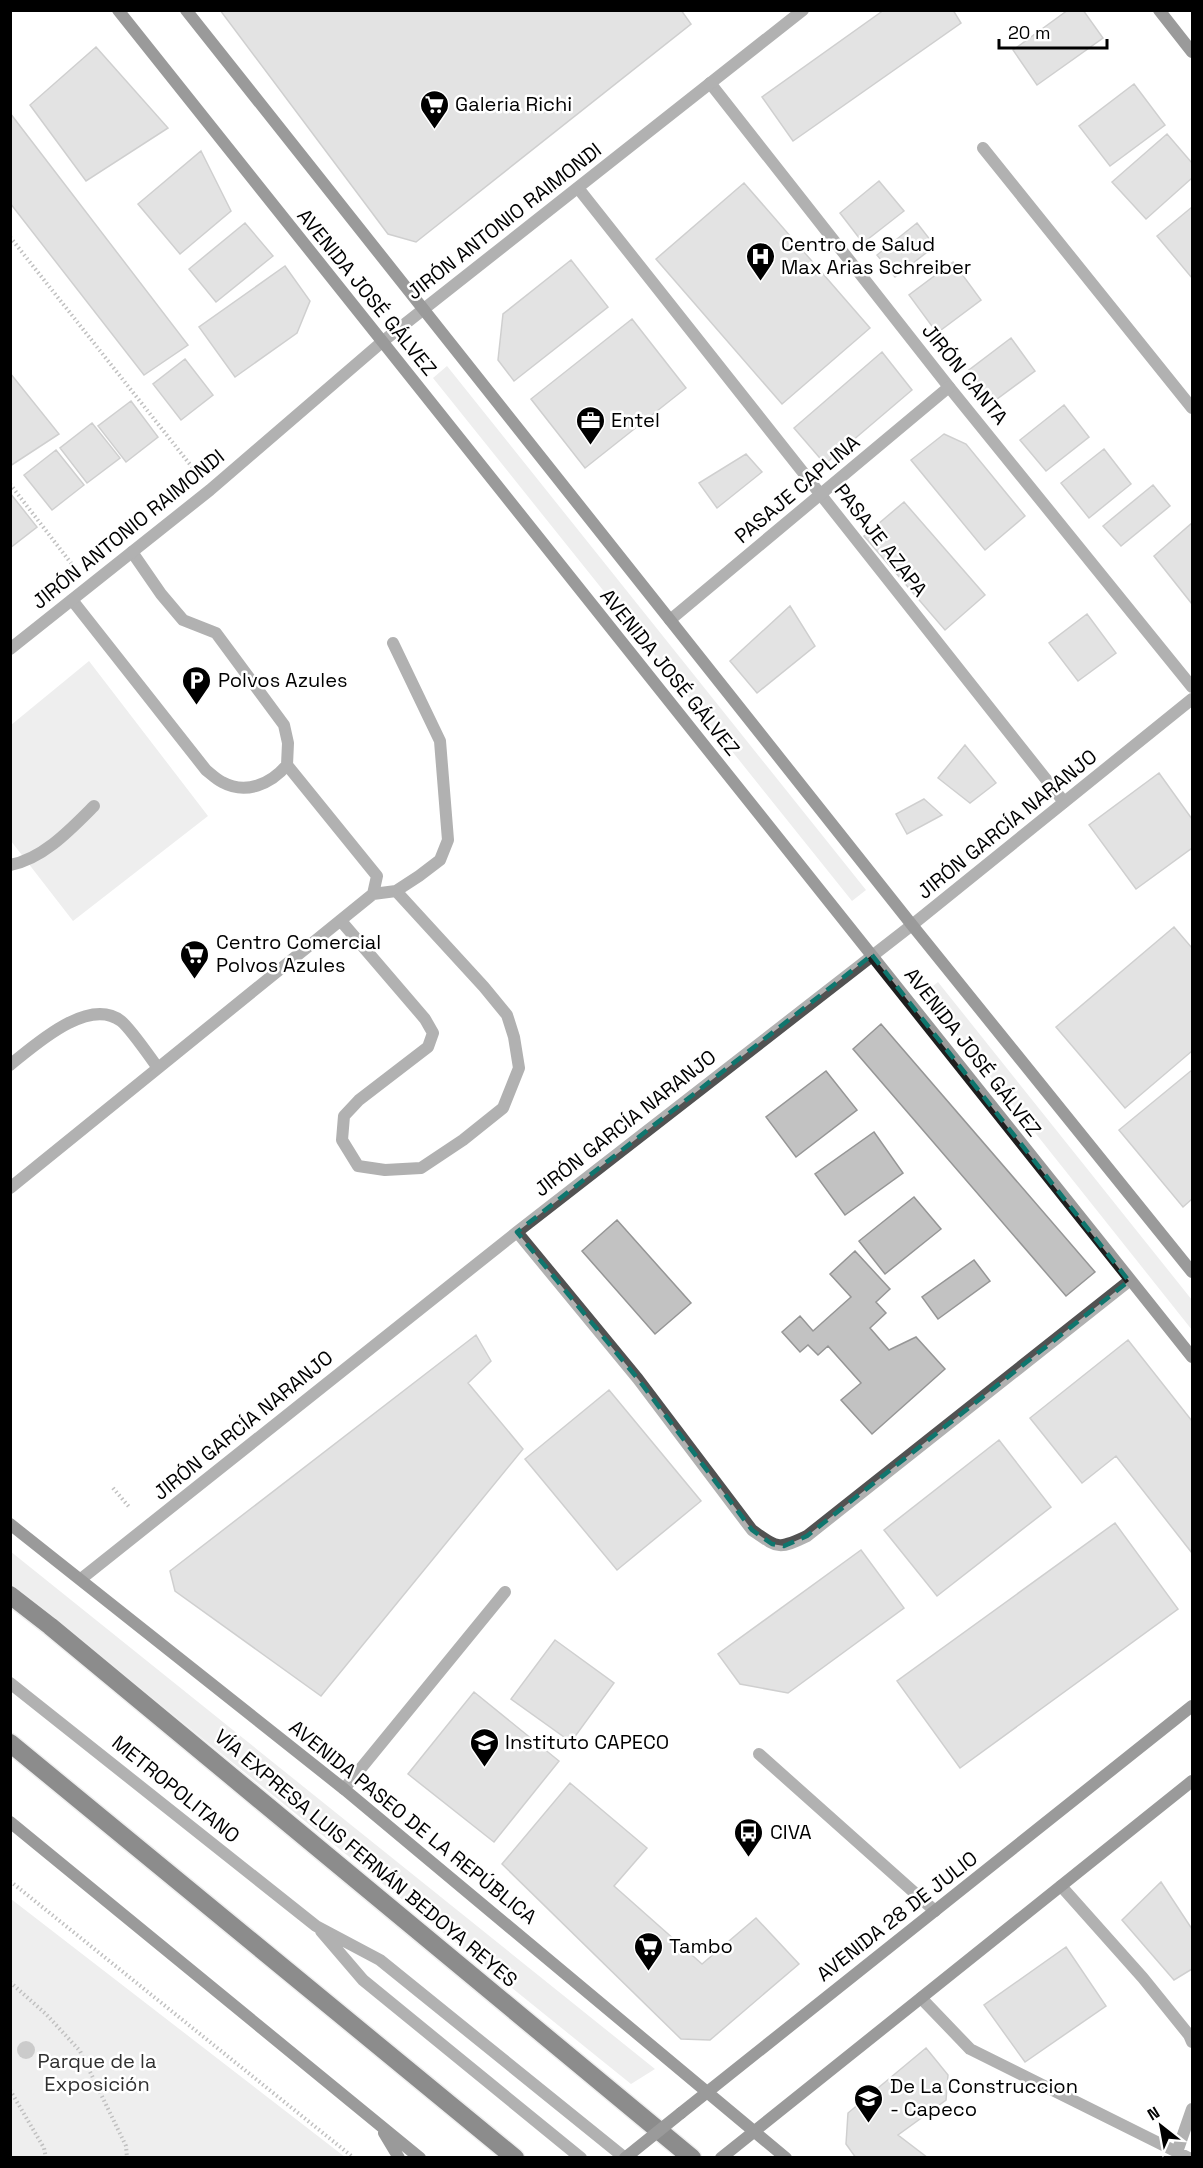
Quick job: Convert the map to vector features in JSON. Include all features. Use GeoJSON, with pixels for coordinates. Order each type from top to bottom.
{"type":"FeatureCollection","features":[{"type":"Feature","properties":{"kind":"highway","name":"VÍA EXPRESA LUIS FERNÁN BEDOYA REYES"},"geometry":{"type":"LineString","coordinates":[[10,1596],[60,1634],[692,2157]]}},
{"type":"Feature","properties":{"kind":"highway"},"geometry":{"type":"LineString","coordinates":[[10,1743],[515,2157]]}},
{"type":"Feature","properties":{"kind":"street","name":"AVENIDA JOSÉ GÁLVEZ"},"geometry":{"type":"LineString","coordinates":[[118,10],[1192,1358]]}},
{"type":"Feature","properties":{"kind":"street","name":"AVENIDA JOSÉ GÁLVEZ"},"geometry":{"type":"LineString","coordinates":[[186,10],[912,925],[1192,1272]]}},
{"type":"Feature","properties":{"kind":"street","name":"JIRÓN ANTONIO RAIMONDI"},"geometry":{"type":"LineString","coordinates":[[10,649],[210,490],[382,342],[803,10]]}},
{"type":"Feature","properties":{"kind":"street"},"geometry":{"type":"LineString","coordinates":[[1159,10],[1192,52]]}},
{"type":"Feature","properties":{"kind":"street","name":"JIRÓN CANTA"},"geometry":{"type":"LineString","coordinates":[[710,83],[949,387],[1192,687]]}},
{"type":"Feature","properties":{"kind":"street"},"geometry":{"type":"LineString","coordinates":[[983,148],[1192,408]]}},
{"type":"Feature","properties":{"kind":"street","name":"PASAJE AZAPA"},"geometry":{"type":"LineString","coordinates":[[578,188],[1064,802]]}},
{"type":"Feature","properties":{"kind":"street","name":"PASAJE CAPLINA"},"geometry":{"type":"LineString","coordinates":[[670,620],[949,387]]}},
{"type":"Feature","properties":{"kind":"street"},"geometry":{"type":"LineString","coordinates":[[72,600],[206,770],[222,782],[240,788],[261,785],[276,777],[287,765],[288,743],[284,725],[216,633],[183,620],[161,594],[132,552]]}},
{"type":"Feature","properties":{"kind":"street"},"geometry":{"type":"LineString","coordinates":[[10,1188],[373,894],[396,891],[440,860],[448,840],[440,741],[393,642]]}},
{"type":"Feature","properties":{"kind":"street","name":"JIRÓN GARCÍA NARANJO"},"geometry":{"type":"LineString","coordinates":[[81,1579],[517,1232],[912,925],[1192,699]]}},
{"type":"Feature","properties":{"kind":"street"},"geometry":{"type":"LineString","coordinates":[[287,765],[377,876],[373,894]]}},
{"type":"Feature","properties":{"kind":"street"},"geometry":{"type":"LineString","coordinates":[[10,866],[46,849],[70,830],[94,806]]}},
{"type":"Feature","properties":{"kind":"street"},"geometry":{"type":"LineString","coordinates":[[340,921],[425,1020],[433,1033],[428,1047],[359,1100],[344,1116],[342,1140],[358,1166],[385,1170],[421,1168],[463,1140],[503,1108],[519,1068],[514,1037],[507,1015],[396,891]]}},
{"type":"Feature","properties":{"kind":"street"},"geometry":{"type":"LineString","coordinates":[[10,1065],[53,1032],[75,1019],[109,1015],[121,1021],[158,1068]]}},
{"type":"Feature","properties":{"kind":"street"},"geometry":{"type":"LineString","coordinates":[[517,1232],[638,1379],[752,1530],[772,1544],[784,1546],[807,1536],[1130,1281]]}},
{"type":"Feature","properties":{"kind":"street","name":"AVENIDA PASEO DE LA REPÚBLICA"},"geometry":{"type":"LineString","coordinates":[[10,1524],[344,1789],[786,2157]]}},
{"type":"Feature","properties":{"kind":"street"},"geometry":{"type":"LineString","coordinates":[[344,1789],[506,1592]]}},
{"type":"Feature","properties":{"kind":"street","name":"METROPOLITANO"},"geometry":{"type":"LineString","coordinates":[[10,1683],[316,1926],[380,1960],[625,2157]]}},
{"type":"Feature","properties":{"kind":"street","name":"AVENIDA 28 DE JULIO"},"geometry":{"type":"LineString","coordinates":[[625,2157],[1192,1706]]}},
{"type":"Feature","properties":{"kind":"street"},"geometry":{"type":"LineString","coordinates":[[759,1754],[935,1911]]}},
{"type":"Feature","properties":{"kind":"street"},"geometry":{"type":"LineString","coordinates":[[725,2154],[1192,1781]]}},
{"type":"Feature","properties":{"kind":"street"},"geometry":{"type":"LineString","coordinates":[[10,1822],[420,2157]]}},
{"type":"Feature","properties":{"kind":"street"},"geometry":{"type":"LineString","coordinates":[[1061,1886],[1143,1978],[1192,2042]]}},
{"type":"Feature","properties":{"kind":"street","name":"METROPOLITANO"},"geometry":{"type":"LineString","coordinates":[[316,1926],[363,1980],[581,2157]]}},
{"type":"Feature","properties":{"kind":"street"},"geometry":{"type":"LineString","coordinates":[[921,1998],[970,2049],[1189,2157]]}},
{"type":"Feature","properties":{"kind":"street"},"geometry":{"type":"LineString","coordinates":[[1177,2152],[1192,2109]]}},
{"type":"Feature","properties":{"kind":"street"},"geometry":{"type":"LineString","coordinates":[[378,2124],[399,2157]]}},
{"type":"Feature","properties":{"kind":"path"},"geometry":{"type":"LineString","coordinates":[[10,237],[210,490]]}},
{"type":"Feature","properties":{"kind":"path"},"geometry":{"type":"LineString","coordinates":[[10,484],[89,586]]}},
{"type":"Feature","properties":{"kind":"path"},"geometry":{"type":"LineString","coordinates":[[10,1881],[354,2157]]}},
{"type":"Feature","properties":{"kind":"path"},"geometry":{"type":"LineString","coordinates":[[10,1982],[46,2014],[80,2051],[126,2146],[127,2157]]}},
{"type":"Feature","properties":{"kind":"path"},"geometry":{"type":"LineString","coordinates":[[10,2090],[44,2148],[46,2157]]}},
{"type":"Feature","properties":{"kind":"highlighted area"},"geometry":{"type":"Polygon","coordinates":[[[872,955],[1129,1281],[807,1536],[784,1546],[772,1544],[752,1530],[638,1379],[517,1232],[872,955]]]}},
{"type":"Feature","properties":{"kind":"green space"},"geometry":{"type":"Polygon","coordinates":[[[447,366],[866,890],[852,901],[433,378],[447,366]]]}},
{"type":"Feature","properties":{"kind":"green space"},"geometry":{"type":"Polygon","coordinates":[[[89,661],[208,816],[73,921],[11,841],[11,725],[89,661]]]}},
{"type":"Feature","properties":{"kind":"green space"},"geometry":{"type":"Polygon","coordinates":[[[938,982],[1192,1300],[1192,1330],[924,993],[938,982]]]}},
{"type":"Feature","properties":{"kind":"green space"},"geometry":{"type":"Polygon","coordinates":[[[10,1551],[655,2069],[631,2084],[11,1584],[10,1551]]]}},
{"type":"Feature","properties":{"kind":"green space","name":"Parque de la Exposición"},"geometry":{"type":"Polygon","coordinates":[[[11,1899],[345,2157],[11,2157],[11,1899]]]}},
{"type":"Feature","properties":{"kind":"building","name":"Galeria Richi"},"geometry":{"type":"Polygon","coordinates":[[[220,10],[681,10],[691,24],[416,242],[388,234],[220,10]]]}},
{"type":"Feature","properties":{"kind":"building"},"geometry":{"type":"Polygon","coordinates":[[[884,10],[953,10],[961,23],[793,141],[762,97],[884,10]]]}},
{"type":"Feature","properties":{"kind":"building"},"geometry":{"type":"Polygon","coordinates":[[[1068,10],[1083,10],[1103,38],[1037,85],[1013,50],[1068,10]]]}},
{"type":"Feature","properties":{"kind":"building"},"geometry":{"type":"Polygon","coordinates":[[[96,47],[168,128],[86,181],[30,105],[96,47]]]}},
{"type":"Feature","properties":{"kind":"building"},"geometry":{"type":"Polygon","coordinates":[[[1134,84],[1165,125],[1110,166],[1079,126],[1134,84]]]}},
{"type":"Feature","properties":{"kind":"building"},"geometry":{"type":"Polygon","coordinates":[[[10,113],[188,345],[144,375],[10,203],[10,113]]]}},
{"type":"Feature","properties":{"kind":"building"},"geometry":{"type":"Polygon","coordinates":[[[1167,134],[1192,163],[1192,178],[1146,219],[1112,182],[1167,134]]]}},
{"type":"Feature","properties":{"kind":"building"},"geometry":{"type":"Polygon","coordinates":[[[201,151],[231,211],[180,254],[138,204],[201,151]]]}},
{"type":"Feature","properties":{"kind":"building"},"geometry":{"type":"Polygon","coordinates":[[[879,181],[904,211],[863,243],[840,213],[879,181]]]}},
{"type":"Feature","properties":{"kind":"building"},"geometry":{"type":"Polygon","coordinates":[[[744,183],[870,328],[782,404],[656,259],[744,183]]]}},
{"type":"Feature","properties":{"kind":"building"},"geometry":{"type":"Polygon","coordinates":[[[1192,207],[1192,278],[1157,236],[1192,207]]]}},
{"type":"Feature","properties":{"kind":"building"},"geometry":{"type":"Polygon","coordinates":[[[245,223],[273,256],[216,302],[189,269],[245,223]]]}},
{"type":"Feature","properties":{"kind":"building"},"geometry":{"type":"Polygon","coordinates":[[[917,223],[935,246],[895,277],[877,255],[917,223]]]}},
{"type":"Feature","properties":{"kind":"building"},"geometry":{"type":"Polygon","coordinates":[[[571,260],[608,307],[514,381],[498,360],[503,314],[571,260]]]}},
{"type":"Feature","properties":{"kind":"building"},"geometry":{"type":"Polygon","coordinates":[[[953,262],[981,300],[937,333],[909,295],[953,262]]]}},
{"type":"Feature","properties":{"kind":"building"},"geometry":{"type":"Polygon","coordinates":[[[285,266],[310,301],[297,333],[235,377],[199,327],[285,266]]]}},
{"type":"Feature","properties":{"kind":"building"},"geometry":{"type":"Polygon","coordinates":[[[632,319],[686,388],[585,468],[531,399],[632,319]]]}},
{"type":"Feature","properties":{"kind":"building"},"geometry":{"type":"Polygon","coordinates":[[[1011,338],[1035,371],[993,402],[969,370],[1011,338]]]}},
{"type":"Feature","properties":{"kind":"building"},"geometry":{"type":"Polygon","coordinates":[[[882,352],[912,390],[825,464],[794,428],[882,352]]]}},
{"type":"Feature","properties":{"kind":"building"},"geometry":{"type":"Polygon","coordinates":[[[185,359],[213,395],[181,420],[153,384],[185,359]]]}},
{"type":"Feature","properties":{"kind":"building"},"geometry":{"type":"Polygon","coordinates":[[[10,373],[59,434],[10,466],[10,373]]]}},
{"type":"Feature","properties":{"kind":"building"},"geometry":{"type":"Polygon","coordinates":[[[131,401],[158,437],[126,462],[98,426],[131,401]]]}},
{"type":"Feature","properties":{"kind":"building"},"geometry":{"type":"Polygon","coordinates":[[[1064,405],[1089,437],[1046,471],[1020,440],[1064,405]]]}},
{"type":"Feature","properties":{"kind":"building"},"geometry":{"type":"Polygon","coordinates":[[[92,423],[120,458],[87,483],[60,448],[92,423]]]}},
{"type":"Feature","properties":{"kind":"building"},"geometry":{"type":"Polygon","coordinates":[[[944,434],[966,444],[1025,516],[985,550],[911,460],[944,434]]]}},
{"type":"Feature","properties":{"kind":"building"},"geometry":{"type":"Polygon","coordinates":[[[1104,449],[1131,484],[1089,518],[1061,483],[1104,449]]]}},
{"type":"Feature","properties":{"kind":"building"},"geometry":{"type":"Polygon","coordinates":[[[56,450],[84,485],[52,510],[24,475],[56,450]]]}},
{"type":"Feature","properties":{"kind":"building"},"geometry":{"type":"Polygon","coordinates":[[[746,454],[762,472],[717,508],[699,483],[746,454]]]}},
{"type":"Feature","properties":{"kind":"building"},"geometry":{"type":"Polygon","coordinates":[[[1153,485],[1170,506],[1121,546],[1103,526],[1153,485]]]}},
{"type":"Feature","properties":{"kind":"building"},"geometry":{"type":"Polygon","coordinates":[[[10,493],[37,527],[10,548],[10,493]]]}},
{"type":"Feature","properties":{"kind":"building"},"geometry":{"type":"Polygon","coordinates":[[[904,502],[985,595],[945,630],[864,536],[904,502]]]}},
{"type":"Feature","properties":{"kind":"building"},"geometry":{"type":"Polygon","coordinates":[[[1192,523],[1192,604],[1154,556],[1192,523]]]}},
{"type":"Feature","properties":{"kind":"building"},"geometry":{"type":"Polygon","coordinates":[[[790,606],[815,646],[757,693],[730,661],[790,606]]]}},
{"type":"Feature","properties":{"kind":"building"},"geometry":{"type":"Polygon","coordinates":[[[1087,614],[1116,653],[1078,681],[1049,643],[1087,614]]]}},
{"type":"Feature","properties":{"kind":"building"},"geometry":{"type":"Polygon","coordinates":[[[965,745],[996,783],[970,803],[938,778],[965,745]]]}},
{"type":"Feature","properties":{"kind":"building"},"geometry":{"type":"Polygon","coordinates":[[[1159,773],[1192,819],[1192,848],[1136,889],[1089,825],[1159,773]]]}},
{"type":"Feature","properties":{"kind":"building"},"geometry":{"type":"Polygon","coordinates":[[[924,799],[942,815],[907,834],[896,814],[924,799]]]}},
{"type":"Feature","properties":{"kind":"building"},"geometry":{"type":"Polygon","coordinates":[[[1174,927],[1192,948],[1192,1051],[1125,1108],[1056,1027],[1174,927]]]}},
{"type":"Feature","properties":{"kind":"building"},"geometry":{"type":"Polygon","coordinates":[[[881,1024],[1095,1272],[1066,1296],[853,1049],[881,1024]]]}},
{"type":"Feature","properties":{"kind":"building"},"geometry":{"type":"Polygon","coordinates":[[[1192,1070],[1192,1199],[1183,1207],[1119,1130],[1192,1070]]]}},
{"type":"Feature","properties":{"kind":"building"},"geometry":{"type":"Polygon","coordinates":[[[826,1071],[857,1110],[796,1157],[766,1117],[826,1071]]]}},
{"type":"Feature","properties":{"kind":"building"},"geometry":{"type":"Polygon","coordinates":[[[874,1132],[903,1173],[845,1215],[815,1174],[874,1132]]]}},
{"type":"Feature","properties":{"kind":"building"},"geometry":{"type":"Polygon","coordinates":[[[914,1197],[941,1229],[885,1274],[859,1241],[914,1197]]]}},
{"type":"Feature","properties":{"kind":"building"},"geometry":{"type":"Polygon","coordinates":[[[617,1220],[691,1303],[655,1334],[582,1251],[617,1220]]]}},
{"type":"Feature","properties":{"kind":"building"},"geometry":{"type":"Polygon","coordinates":[[[855,1251],[890,1289],[876,1302],[886,1313],[870,1328],[889,1350],[916,1337],[945,1369],[872,1434],[841,1400],[861,1383],[828,1346],[818,1355],[808,1345],[800,1352],[782,1332],[800,1316],[813,1331],[851,1297],[830,1274],[855,1251]]]}},
{"type":"Feature","properties":{"kind":"building"},"geometry":{"type":"Polygon","coordinates":[[[974,1260],[990,1281],[938,1319],[922,1297],[974,1260]]]}},
{"type":"Feature","properties":{"kind":"building"},"geometry":{"type":"Polygon","coordinates":[[[476,1335],[491,1361],[468,1383],[523,1449],[321,1696],[175,1591],[170,1571],[476,1335]]]}},
{"type":"Feature","properties":{"kind":"building"},"geometry":{"type":"Polygon","coordinates":[[[1128,1340],[1192,1421],[1192,1553],[1116,1456],[1082,1483],[1030,1418],[1128,1340]]]}},
{"type":"Feature","properties":{"kind":"building"},"geometry":{"type":"Polygon","coordinates":[[[609,1390],[701,1501],[617,1570],[525,1459],[609,1390]]]}},
{"type":"Feature","properties":{"kind":"building"},"geometry":{"type":"Polygon","coordinates":[[[999,1440],[1051,1507],[937,1596],[884,1530],[999,1440]]]}},
{"type":"Feature","properties":{"kind":"building"},"geometry":{"type":"Polygon","coordinates":[[[1115,1523],[1178,1609],[960,1768],[897,1681],[1115,1523]]]}},
{"type":"Feature","properties":{"kind":"building"},"geometry":{"type":"Polygon","coordinates":[[[861,1550],[904,1608],[788,1693],[740,1684],[718,1654],[861,1550]]]}},
{"type":"Feature","properties":{"kind":"building"},"geometry":{"type":"Polygon","coordinates":[[[555,1640],[614,1683],[571,1742],[511,1699],[555,1640]]]}},
{"type":"Feature","properties":{"kind":"building","name":"Instituto CAPECO"},"geometry":{"type":"Polygon","coordinates":[[[474,1692],[559,1761],[494,1842],[408,1774],[474,1692]]]}},
{"type":"Feature","properties":{"kind":"building"},"geometry":{"type":"Polygon","coordinates":[[[570,1783],[647,1848],[614,1886],[702,1964],[756,1918],[799,1964],[710,2040],[681,2039],[502,1864],[570,1783]]]}},
{"type":"Feature","properties":{"kind":"building"},"geometry":{"type":"Polygon","coordinates":[[[1161,1882],[1192,1929],[1192,1969],[1174,1980],[1122,1920],[1161,1882]]]}},
{"type":"Feature","properties":{"kind":"building"},"geometry":{"type":"Polygon","coordinates":[[[1066,1947],[1106,2006],[1025,2062],[984,2005],[1066,1947]]]}},
{"type":"Feature","properties":{"kind":"building"},"geometry":{"type":"Polygon","coordinates":[[[926,2048],[948,2075],[946,2100],[898,2135],[928,2158],[856,2158],[846,2144],[848,2113],[926,2048]]]}},
{"type":"Feature","properties":{"kind":"place","name":"Galeria Richi"},"geometry":{"type":"Point","coordinates":[434,130]}},
{"type":"Feature","properties":{"kind":"place","name":"Centro de Salud Max Arias Schreiber"},"geometry":{"type":"Point","coordinates":[760,282]}},
{"type":"Feature","properties":{"kind":"place","name":"Entel"},"geometry":{"type":"Point","coordinates":[590,446]}},
{"type":"Feature","properties":{"kind":"place","name":"Polvos Azules"},"geometry":{"type":"Point","coordinates":[197,706]}},
{"type":"Feature","properties":{"kind":"place","name":"Centro Comercial Polvos Azules"},"geometry":{"type":"Point","coordinates":[195,980]}},
{"type":"Feature","properties":{"kind":"place","name":"Instituto CAPECO"},"geometry":{"type":"Point","coordinates":[484,1768]}},
{"type":"Feature","properties":{"kind":"place","name":"CIVA"},"geometry":{"type":"Point","coordinates":[749,1858]}},
{"type":"Feature","properties":{"kind":"place","name":"Tambo"},"geometry":{"type":"Point","coordinates":[648,1972]}},
{"type":"Feature","properties":{"kind":"place","name":"De La Construccion - Capeco"},"geometry":{"type":"Point","coordinates":[869,2124]}}]}
